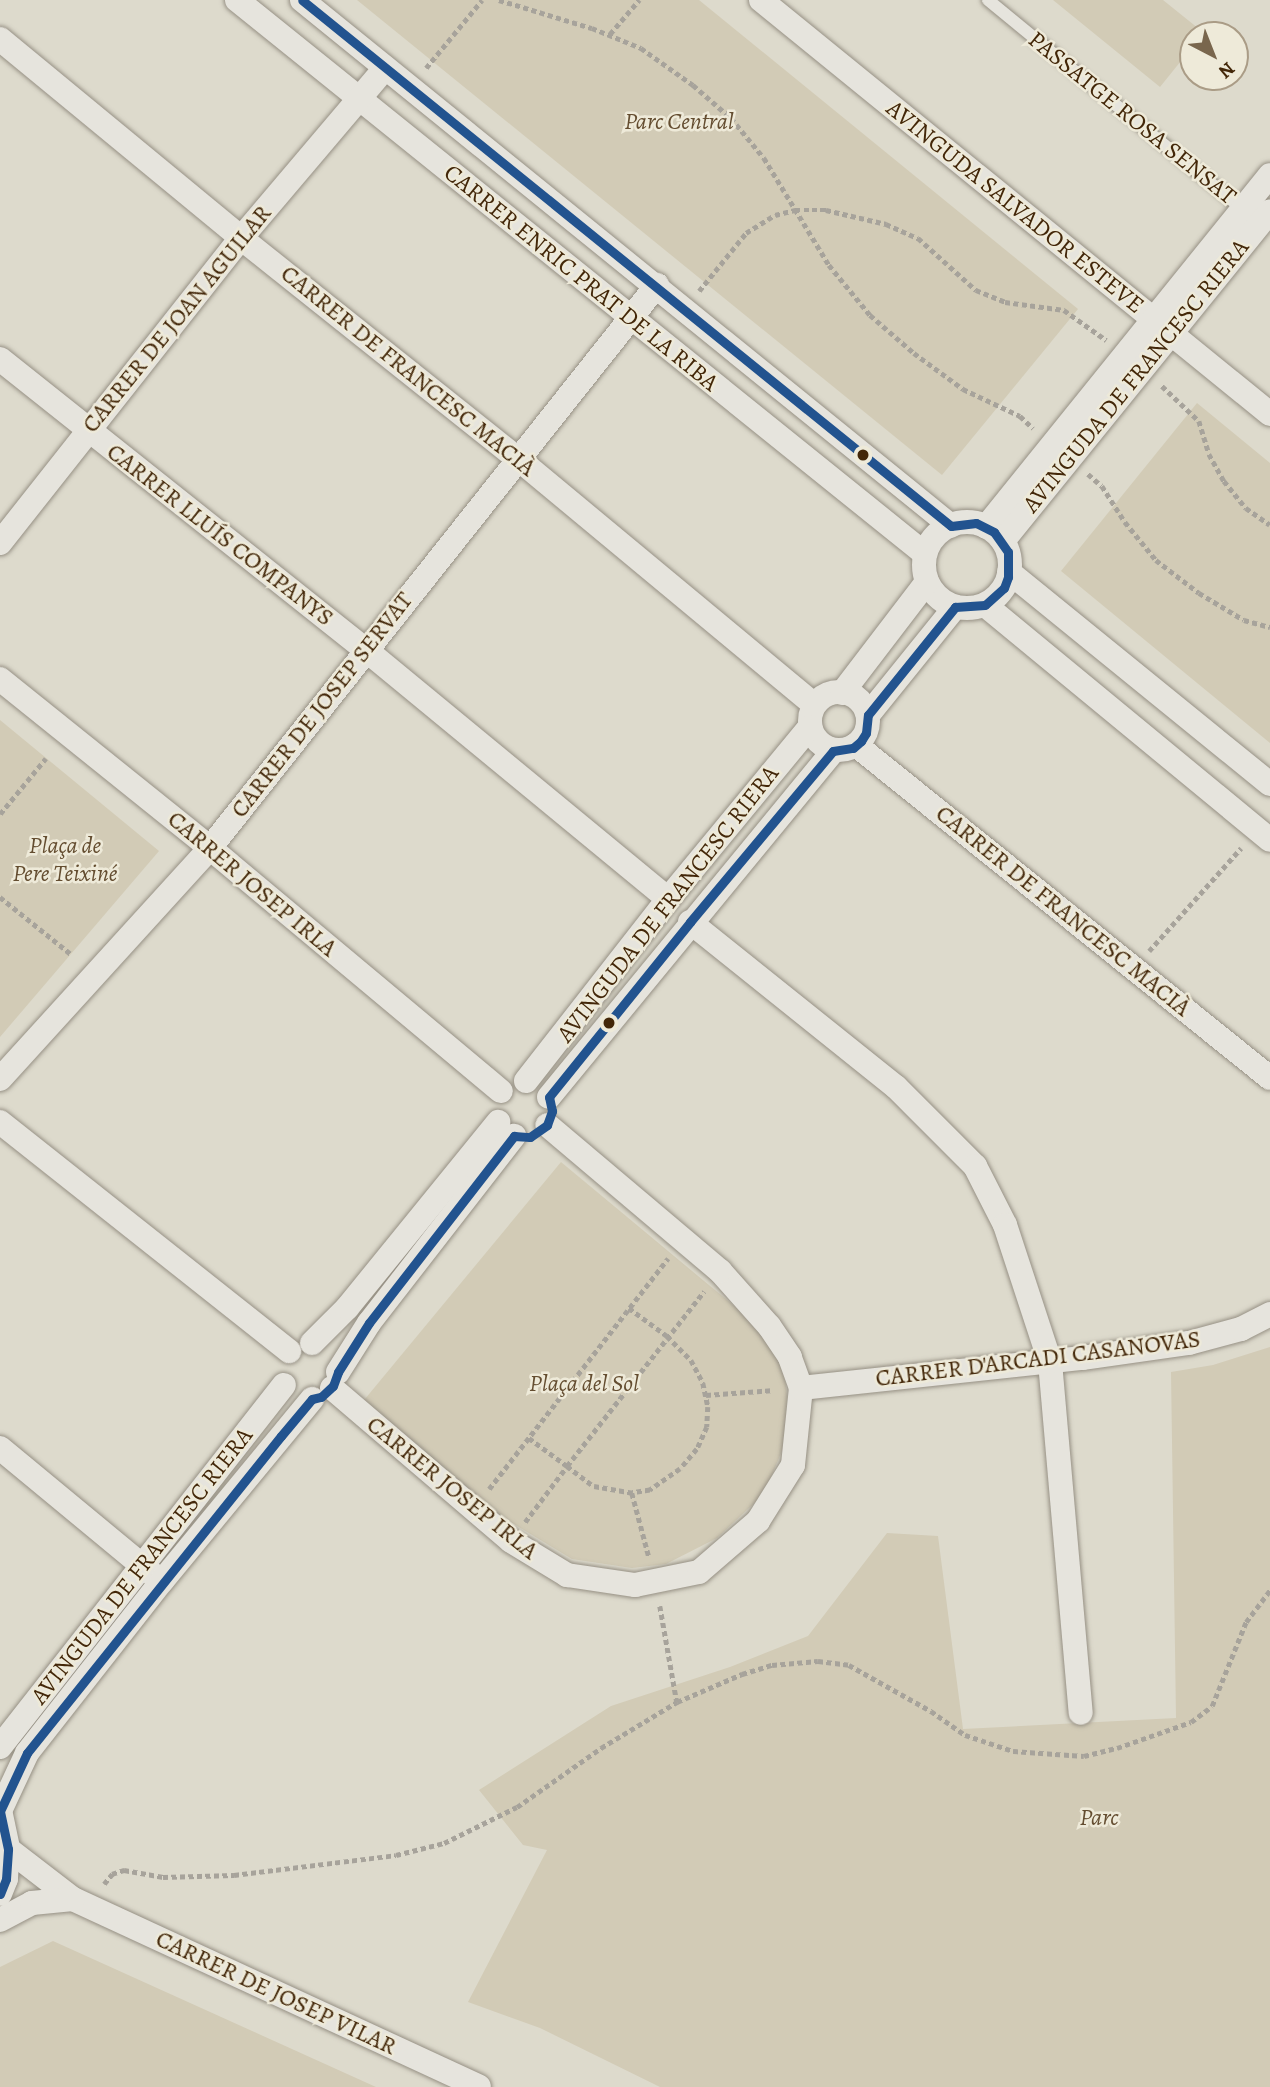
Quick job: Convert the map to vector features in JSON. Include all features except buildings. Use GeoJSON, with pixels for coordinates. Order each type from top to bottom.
{"type":"FeatureCollection","features":[{"type":"Feature","properties":{"kind":"street","name":"CARRER ENRIC PRAT DE LA RIBA"},"geometry":{"type":"LineString","coordinates":[[237,0],[925,554]]}},
{"type":"Feature","properties":{"kind":"street","name":"CARRER ENRIC PRAT DE LA RIBA"},"geometry":{"type":"LineString","coordinates":[[302,0],[657,285],[951,526]]}},
{"type":"Feature","properties":{"kind":"street","name":"AVINGUDA SALVADOR ESTEVE"},"geometry":{"type":"LineString","coordinates":[[761,0],[1270,414]]}},
{"type":"Feature","properties":{"kind":"street","name":"CARRER DE FRANCESC MACIÀ"},"geometry":{"type":"LineString","coordinates":[[0,39],[242,238],[517,458],[812,716]]}},
{"type":"Feature","properties":{"kind":"street","name":"CARRER DE JOAN AGUILAR"},"geometry":{"type":"LineString","coordinates":[[0,542],[242,238],[385,68]]}},
{"type":"Feature","properties":{"kind":"street","name":"AVINGUDA DE FRANCESC RIERA"},"geometry":{"type":"LineString","coordinates":[[1162,326],[1242,209],[1270,175]]}},
{"type":"Feature","properties":{"kind":"street","name":"AVINGUDA DE FRANCESC RIERA"},"geometry":{"type":"LineString","coordinates":[[994,534],[1162,326],[1270,211]]}},
{"type":"Feature","properties":{"kind":"street","name":"CARRER DE JOSEP SERVAT"},"geometry":{"type":"LineString","coordinates":[[0,1079],[210,848],[657,285]]}},
{"type":"Feature","properties":{"kind":"street","name":"CARRER LLUÍS COMPANYS"},"geometry":{"type":"LineString","coordinates":[[0,359],[366,650],[668,899]]}},
{"type":"Feature","properties":{"kind":"street"},"geometry":{"type":"LineString","coordinates":[[966,522],[994,534],[1008,552],[1009,572],[1003,589],[985,605],[973,608],[955,607],[938,597],[927,582],[924,569],[925,554],[932,540],[951,526],[966,522]]}},
{"type":"Feature","properties":{"kind":"street"},"geometry":{"type":"LineString","coordinates":[[1009,572],[1270,784]]}},
{"type":"Feature","properties":{"kind":"street"},"geometry":{"type":"LineString","coordinates":[[842,692],[927,582]]}},
{"type":"Feature","properties":{"kind":"street"},"geometry":{"type":"LineString","coordinates":[[985,605],[1263,835]]}},
{"type":"Feature","properties":{"kind":"street"},"geometry":{"type":"LineString","coordinates":[[867,715],[955,607]]}},
{"type":"Feature","properties":{"kind":"street","name":"CARRER JOSEP IRLA"},"geometry":{"type":"LineString","coordinates":[[0,678],[210,848],[501,1091]]}},
{"type":"Feature","properties":{"kind":"street"},"geometry":{"type":"LineString","coordinates":[[842,692],[856,697],[867,715],[866,733],[845,748],[816,741],[812,716],[829,693],[842,692]]}},
{"type":"Feature","properties":{"kind":"street","name":"AVINGUDA DE FRANCESC RIERA"},"geometry":{"type":"LineString","coordinates":[[526,1081],[812,716]]}},
{"type":"Feature","properties":{"kind":"street","name":"AVINGUDA DE FRANCESC RIERA"},"geometry":{"type":"LineString","coordinates":[[549,1097],[690,922],[845,748]]}},
{"type":"Feature","properties":{"kind":"street","name":"CARRER DE FRANCESC MACIÀ"},"geometry":{"type":"LineString","coordinates":[[845,748],[1134,967],[1270,1078]]}},
{"type":"Feature","properties":{"kind":"street"},"geometry":{"type":"LineString","coordinates":[[690,922],[897,1087],[975,1166],[1005,1225],[1050,1362],[1081,1713]]}},
{"type":"Feature","properties":{"kind":"street"},"geometry":{"type":"LineString","coordinates":[[526,1081],[542,1088],[549,1097],[552,1111],[547,1125],[530,1137],[506,1129],[495,1109],[501,1091],[508,1085],[526,1081]]}},
{"type":"Feature","properties":{"kind":"street"},"geometry":{"type":"LineString","coordinates":[[0,1122],[301,1347],[328,1349],[337,1364],[327,1387],[295,1396],[284,1385],[281,1367],[301,1347],[348,1308],[506,1129]]}},
{"type":"Feature","properties":{"kind":"street","name":"CARRER JOSEP IRLA"},"geometry":{"type":"LineString","coordinates":[[327,1387],[511,1541],[567,1576],[635,1585],[699,1572],[758,1521],[793,1465],[801,1388],[790,1357],[769,1326],[720,1271],[547,1125]]}},
{"type":"Feature","properties":{"kind":"street","name":"AVINGUDA DE FRANCESC RIERA"},"geometry":{"type":"LineString","coordinates":[[0,1747],[153,1574],[327,1387],[506,1129]]}},
{"type":"Feature","properties":{"kind":"street","name":"CARRER D'ARCADI CASANOVAS"},"geometry":{"type":"LineString","coordinates":[[801,1388],[1050,1362],[1189,1343],[1241,1329],[1270,1314]]}},
{"type":"Feature","properties":{"kind":"street","name":"AVINGUDA DE FRANCESC RIERA"},"geometry":{"type":"LineString","coordinates":[[0,1810],[27,1753],[284,1385]]}},
{"type":"Feature","properties":{"kind":"street"},"geometry":{"type":"LineString","coordinates":[[0,1448],[153,1574]]}},
{"type":"Feature","properties":{"kind":"street"},"geometry":{"type":"LineString","coordinates":[[0,1810],[8,1849],[6,1879],[0,1894]]}},
{"type":"Feature","properties":{"kind":"street","name":"CARRER DE JOSEP VILAR"},"geometry":{"type":"LineString","coordinates":[[8,1849],[81,1902],[479,2087]]}},
{"type":"Feature","properties":{"kind":"street"},"geometry":{"type":"LineString","coordinates":[[0,1920],[32,1903],[81,1902]]}},
{"type":"Feature","properties":{"kind":"lane","name":"PASSATGE ROSA SENSAT"},"geometry":{"type":"LineString","coordinates":[[988,0],[1242,209]]}},
{"type":"Feature","properties":{"kind":"path"},"geometry":{"type":"LineString","coordinates":[[499,0],[610,35],[641,48],[693,85],[731,118],[764,158],[829,265],[870,315],[953,382],[1020,416],[1102,486],[1125,522],[1156,560],[1199,593],[1244,620],[1270,627]]}},
{"type":"Feature","properties":{"kind":"path"},"geometry":{"type":"LineString","coordinates":[[610,35],[639,0]]}},
{"type":"Feature","properties":{"kind":"path"},"geometry":{"type":"LineString","coordinates":[[685,308],[746,233],[775,215],[795,210],[826,210],[886,224],[918,238],[976,290],[1004,302],[1064,310],[1133,362],[1199,421],[1209,454],[1223,481],[1246,508],[1270,524]]}},
{"type":"Feature","properties":{"kind":"path"},"geometry":{"type":"LineString","coordinates":[[0,814],[46,758]]}},
{"type":"Feature","properties":{"kind":"path"},"geometry":{"type":"LineString","coordinates":[[1134,967],[1263,835]]}},
{"type":"Feature","properties":{"kind":"path"},"geometry":{"type":"LineString","coordinates":[[0,897],[71,954]]}},
{"type":"Feature","properties":{"kind":"path"},"geometry":{"type":"LineString","coordinates":[[472,1509],[683,1238]]}},
{"type":"Feature","properties":{"kind":"path"},"geometry":{"type":"LineString","coordinates":[[511,1541],[667,1336],[720,1271]]}},
{"type":"Feature","properties":{"kind":"path"},"geometry":{"type":"LineString","coordinates":[[529,1438],[594,1486],[632,1493],[650,1490],[665,1482],[697,1449],[708,1427],[706,1395],[691,1360],[667,1336],[629,1308]]}},
{"type":"Feature","properties":{"kind":"path"},"geometry":{"type":"LineString","coordinates":[[706,1395],[801,1388]]}},
{"type":"Feature","properties":{"kind":"path"},"geometry":{"type":"LineString","coordinates":[[632,1493],[656,1581],[677,1702]]}},
{"type":"Feature","properties":{"kind":"path"},"geometry":{"type":"LineString","coordinates":[[81,1902],[112,1874],[124,1870],[163,1877],[234,1875],[396,1855],[444,1843],[517,1807],[601,1748],[677,1702],[742,1674],[772,1665],[818,1661],[839,1663],[874,1676],[965,1735],[1013,1751],[1084,1756],[1191,1722],[1212,1706],[1246,1622],[1270,1590]]}},
{"type":"Feature","properties":{"kind":"green space","name":"Parc Central"},"geometry":{"type":"Polygon","coordinates":[[[357,0],[699,0],[1078,309],[942,475],[357,0]]]}},
{"type":"Feature","properties":{"kind":"green space"},"geometry":{"type":"Polygon","coordinates":[[[1053,0],[1163,0],[1189,21],[1179,21],[1179,63],[1160,87],[1053,0]]]}},
{"type":"Feature","properties":{"kind":"green space"},"geometry":{"type":"Polygon","coordinates":[[[1197,403],[1270,463],[1270,743],[1061,571],[1197,403]]]}},
{"type":"Feature","properties":{"kind":"green space","name":"Plaça de Pere Teixiné"},"geometry":{"type":"Polygon","coordinates":[[[0,720],[159,851],[0,1037],[0,720]]]}},
{"type":"Feature","properties":{"kind":"green space","name":"Plaça del Sol"},"geometry":{"type":"Polygon","coordinates":[[[561,1162],[751,1320],[783,1362],[787,1395],[786,1441],[764,1494],[717,1538],[666,1564],[632,1568],[572,1559],[469,1497],[360,1405],[561,1162]]]}},
{"type":"Feature","properties":{"kind":"green space","name":"Parc"},"geometry":{"type":"Polygon","coordinates":[[[1270,1347],[1270,2087],[660,2087],[540,2028],[468,2002],[547,1850],[523,1845],[479,1790],[611,1706],[730,1667],[808,1636],[887,1533],[938,1536],[963,1729],[1176,1718],[1171,1372],[1213,1365],[1270,1347]]]}},
{"type":"Feature","properties":{"kind":"green space"},"geometry":{"type":"Polygon","coordinates":[[[53,1941],[376,2087],[0,2087],[0,1967],[53,1941]]]}},
{"type":"Feature","properties":{"kind":"transit line"},"geometry":{"type":"LineString","coordinates":[[0,1894],[6,1879],[8,1849],[0,1811],[27,1753],[281,1436],[312,1399],[321,1397],[333,1386],[338,1372],[369,1323],[514,1136],[530,1137],[547,1125],[552,1111],[549,1097],[690,922],[833,751],[853,748],[861,741],[866,733],[868,715],[955,607],[985,605],[1004,588],[1008,577],[1008,552],[994,532],[976,523],[951,526],[302,0]]}}]}
